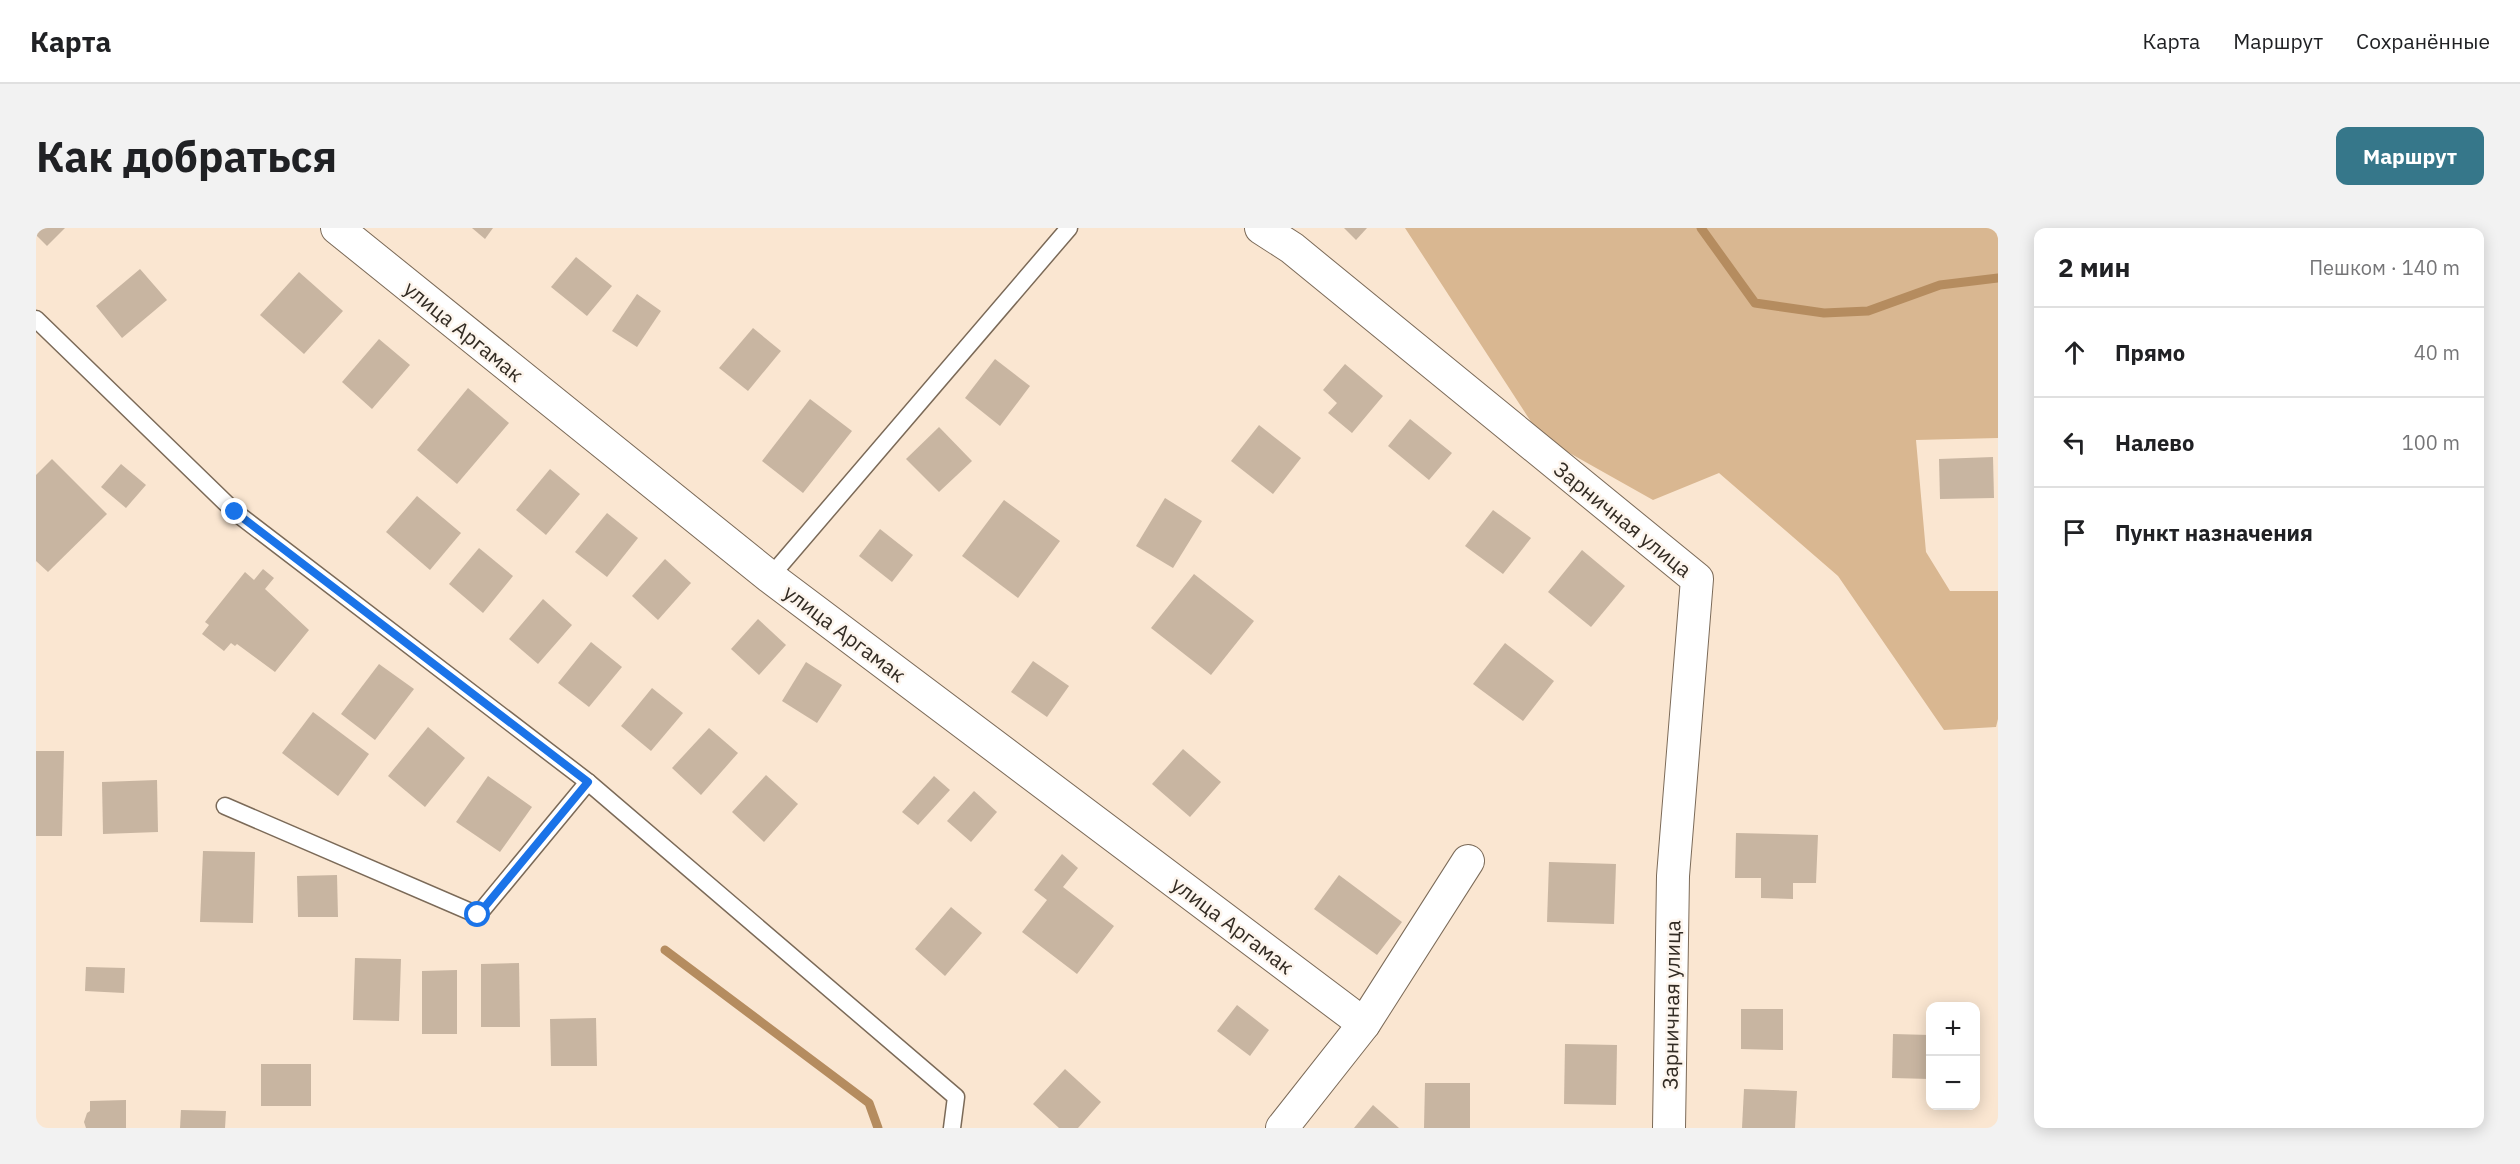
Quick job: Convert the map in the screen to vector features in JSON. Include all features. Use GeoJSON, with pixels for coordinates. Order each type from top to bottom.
{"type":"FeatureCollection","features":[{"type":"Feature","properties":{"kind":"street","name":"улица Аргамак"},"geometry":{"type":"LineString","coordinates":[[337,228],[770,577],[1364,1024]]}},
{"type":"Feature","properties":{"kind":"street","name":"Зарничная улица"},"geometry":{"type":"LineString","coordinates":[[1261,228],[1292,248],[1697,579],[1673,876],[1669,1128]]}},
{"type":"Feature","properties":{"kind":"street"},"geometry":{"type":"LineString","coordinates":[[1282,1128],[1364,1024],[1468,861]]}},
{"type":"Feature","properties":{"kind":"lane"},"geometry":{"type":"LineString","coordinates":[[770,577],[1069,228]]}},
{"type":"Feature","properties":{"kind":"lane"},"geometry":{"type":"LineString","coordinates":[[36,319],[235,512],[588,782],[956,1097],[952,1128]]}},
{"type":"Feature","properties":{"kind":"lane"},"geometry":{"type":"LineString","coordinates":[[225,806],[478,915],[588,782]]}},
{"type":"Feature","properties":{"kind":"shaded area"},"geometry":{"type":"Polygon","coordinates":[[[1405,228],[1998,228],[1998,438],[1916,440],[1926,552],[1950,591],[1998,591],[1998,719],[1996,727],[1944,730],[1838,576],[1719,473],[1653,500],[1541,437],[1405,228]]]}},
{"type":"Feature","properties":{"kind":"building"},"geometry":{"type":"Polygon","coordinates":[[[36,228],[65,228],[47,246],[36,235],[36,228]]]}},
{"type":"Feature","properties":{"kind":"building"},"geometry":{"type":"Polygon","coordinates":[[[472,228],[493,228],[485,239],[472,228]]]}},
{"type":"Feature","properties":{"kind":"building"},"geometry":{"type":"Polygon","coordinates":[[[1344,228],[1367,228],[1356,240],[1344,228]]]}},
{"type":"Feature","properties":{"kind":"building"},"geometry":{"type":"Polygon","coordinates":[[[576,257],[612,286],[587,316],[551,287],[576,257]]]}},
{"type":"Feature","properties":{"kind":"building"},"geometry":{"type":"Polygon","coordinates":[[[140,269],[167,300],[122,338],[96,306],[140,269]]]}},
{"type":"Feature","properties":{"kind":"building"},"geometry":{"type":"Polygon","coordinates":[[[299,272],[343,311],[304,354],[260,315],[299,272]]]}},
{"type":"Feature","properties":{"kind":"building"},"geometry":{"type":"Polygon","coordinates":[[[637,294],[661,311],[637,347],[612,331],[637,294]]]}},
{"type":"Feature","properties":{"kind":"building"},"geometry":{"type":"Polygon","coordinates":[[[753,328],[781,351],[748,391],[719,368],[753,328]]]}},
{"type":"Feature","properties":{"kind":"building"},"geometry":{"type":"Polygon","coordinates":[[[379,339],[410,365],[372,409],[342,382],[379,339]]]}},
{"type":"Feature","properties":{"kind":"building"},"geometry":{"type":"Polygon","coordinates":[[[995,359],[1030,386],[1000,426],[965,398],[995,359]]]}},
{"type":"Feature","properties":{"kind":"building"},"geometry":{"type":"Polygon","coordinates":[[[1345,364],[1383,396],[1352,433],[1328,413],[1337,403],[1323,390],[1345,364]]]}},
{"type":"Feature","properties":{"kind":"building"},"geometry":{"type":"Polygon","coordinates":[[[468,388],[509,423],[457,484],[417,450],[468,388]]]}},
{"type":"Feature","properties":{"kind":"building"},"geometry":{"type":"Polygon","coordinates":[[[810,399],[852,431],[803,493],[762,461],[810,399]]]}},
{"type":"Feature","properties":{"kind":"building"},"geometry":{"type":"Polygon","coordinates":[[[1410,419],[1452,453],[1429,480],[1388,446],[1410,419]]]}},
{"type":"Feature","properties":{"kind":"building"},"geometry":{"type":"Polygon","coordinates":[[[1259,425],[1301,458],[1273,494],[1231,461],[1259,425]]]}},
{"type":"Feature","properties":{"kind":"building"},"geometry":{"type":"Polygon","coordinates":[[[939,427],[972,461],[939,492],[906,459],[939,427]]]}},
{"type":"Feature","properties":{"kind":"building"},"geometry":{"type":"Polygon","coordinates":[[[1993,457],[1994,498],[1940,499],[1939,459],[1993,457]]]}},
{"type":"Feature","properties":{"kind":"building"},"geometry":{"type":"Polygon","coordinates":[[[52,459],[107,514],[48,572],[36,561],[36,475],[52,459]]]}},
{"type":"Feature","properties":{"kind":"building"},"geometry":{"type":"Polygon","coordinates":[[[121,464],[146,485],[126,508],[101,487],[121,464]]]}},
{"type":"Feature","properties":{"kind":"building"},"geometry":{"type":"Polygon","coordinates":[[[550,469],[580,494],[546,535],[516,510],[550,469]]]}},
{"type":"Feature","properties":{"kind":"building"},"geometry":{"type":"Polygon","coordinates":[[[417,496],[461,533],[430,570],[386,532],[417,496]]]}},
{"type":"Feature","properties":{"kind":"building"},"geometry":{"type":"Polygon","coordinates":[[[1165,498],[1202,521],[1173,568],[1136,546],[1165,498]]]}},
{"type":"Feature","properties":{"kind":"building"},"geometry":{"type":"Polygon","coordinates":[[[1004,500],[1060,541],[1018,598],[962,556],[1004,500]]]}},
{"type":"Feature","properties":{"kind":"building"},"geometry":{"type":"Polygon","coordinates":[[[1493,510],[1531,538],[1503,574],[1465,546],[1493,510]]]}},
{"type":"Feature","properties":{"kind":"building"},"geometry":{"type":"Polygon","coordinates":[[[607,513],[638,538],[607,577],[575,552],[607,513]]]}},
{"type":"Feature","properties":{"kind":"building"},"geometry":{"type":"Polygon","coordinates":[[[880,529],[913,555],[892,582],[859,556],[880,529]]]}},
{"type":"Feature","properties":{"kind":"building"},"geometry":{"type":"Polygon","coordinates":[[[479,548],[513,576],[483,613],[449,584],[479,548]]]}},
{"type":"Feature","properties":{"kind":"building"},"geometry":{"type":"Polygon","coordinates":[[[1582,550],[1625,586],[1591,627],[1548,592],[1582,550]]]}},
{"type":"Feature","properties":{"kind":"building"},"geometry":{"type":"Polygon","coordinates":[[[665,559],[691,583],[658,620],[632,596],[665,559]]]}},
{"type":"Feature","properties":{"kind":"building"},"geometry":{"type":"Polygon","coordinates":[[[263,569],[274,578],[265,589],[309,630],[275,672],[237,644],[235,646],[231,643],[224,651],[202,634],[209,625],[205,622],[245,572],[254,580],[263,569]]]}},
{"type":"Feature","properties":{"kind":"building"},"geometry":{"type":"Polygon","coordinates":[[[1194,574],[1254,621],[1211,675],[1151,628],[1194,574]]]}},
{"type":"Feature","properties":{"kind":"building"},"geometry":{"type":"Polygon","coordinates":[[[543,599],[572,625],[538,664],[509,639],[543,599]]]}},
{"type":"Feature","properties":{"kind":"building"},"geometry":{"type":"Polygon","coordinates":[[[758,619],[786,645],[759,675],[731,649],[758,619]]]}},
{"type":"Feature","properties":{"kind":"building"},"geometry":{"type":"Polygon","coordinates":[[[591,642],[622,667],[589,707],[558,683],[591,642]]]}},
{"type":"Feature","properties":{"kind":"building"},"geometry":{"type":"Polygon","coordinates":[[[1505,643],[1554,681],[1523,721],[1473,684],[1505,643]]]}},
{"type":"Feature","properties":{"kind":"building"},"geometry":{"type":"Polygon","coordinates":[[[1033,661],[1069,686],[1047,717],[1011,692],[1033,661]]]}},
{"type":"Feature","properties":{"kind":"building"},"geometry":{"type":"Polygon","coordinates":[[[806,662],[842,685],[817,723],[782,701],[806,662]]]}},
{"type":"Feature","properties":{"kind":"building"},"geometry":{"type":"Polygon","coordinates":[[[379,664],[414,689],[375,740],[341,714],[379,664]]]}},
{"type":"Feature","properties":{"kind":"building"},"geometry":{"type":"Polygon","coordinates":[[[652,688],[683,713],[651,751],[621,726],[652,688]]]}},
{"type":"Feature","properties":{"kind":"building"},"geometry":{"type":"Polygon","coordinates":[[[313,712],[369,754],[338,796],[282,753],[313,712]]]}},
{"type":"Feature","properties":{"kind":"building"},"geometry":{"type":"Polygon","coordinates":[[[428,727],[465,758],[425,807],[388,776],[428,727]]]}},
{"type":"Feature","properties":{"kind":"building"},"geometry":{"type":"Polygon","coordinates":[[[709,728],[738,753],[701,795],[672,768],[709,728]]]}},
{"type":"Feature","properties":{"kind":"building"},"geometry":{"type":"Polygon","coordinates":[[[1183,749],[1221,782],[1190,817],[1152,784],[1183,749]]]}},
{"type":"Feature","properties":{"kind":"building"},"geometry":{"type":"Polygon","coordinates":[[[36,751],[64,751],[62,836],[36,836],[36,751]]]}},
{"type":"Feature","properties":{"kind":"building"},"geometry":{"type":"Polygon","coordinates":[[[766,775],[798,804],[764,842],[732,812],[766,775]]]}},
{"type":"Feature","properties":{"kind":"building"},"geometry":{"type":"Polygon","coordinates":[[[488,776],[532,807],[500,852],[456,822],[488,776]]]}},
{"type":"Feature","properties":{"kind":"building"},"geometry":{"type":"Polygon","coordinates":[[[934,776],[950,790],[918,825],[902,812],[934,776]]]}},
{"type":"Feature","properties":{"kind":"building"},"geometry":{"type":"Polygon","coordinates":[[[157,780],[158,832],[103,834],[102,782],[157,780]]]}},
{"type":"Feature","properties":{"kind":"building"},"geometry":{"type":"Polygon","coordinates":[[[974,791],[997,812],[971,842],[947,821],[974,791]]]}},
{"type":"Feature","properties":{"kind":"building"},"geometry":{"type":"Polygon","coordinates":[[[1736,833],[1818,835],[1816,883],[1793,883],[1793,899],[1761,898],[1761,878],[1735,878],[1736,833]]]}},
{"type":"Feature","properties":{"kind":"building"},"geometry":{"type":"Polygon","coordinates":[[[203,851],[255,852],[253,923],[200,922],[203,851]]]}},
{"type":"Feature","properties":{"kind":"building"},"geometry":{"type":"Polygon","coordinates":[[[1062,854],[1078,868],[1063,887],[1114,926],[1077,974],[1022,932],[1047,900],[1034,890],[1062,854]]]}},
{"type":"Feature","properties":{"kind":"building"},"geometry":{"type":"Polygon","coordinates":[[[1549,862],[1616,864],[1614,924],[1547,922],[1549,862]]]}},
{"type":"Feature","properties":{"kind":"building"},"geometry":{"type":"Polygon","coordinates":[[[337,875],[338,917],[298,917],[297,876],[337,875]]]}},
{"type":"Feature","properties":{"kind":"building"},"geometry":{"type":"Polygon","coordinates":[[[1339,875],[1402,922],[1377,955],[1314,909],[1339,875]]]}},
{"type":"Feature","properties":{"kind":"building"},"geometry":{"type":"Polygon","coordinates":[[[951,907],[982,933],[945,976],[915,949],[951,907]]]}},
{"type":"Feature","properties":{"kind":"building"},"geometry":{"type":"Polygon","coordinates":[[[355,958],[401,959],[399,1021],[353,1020],[355,958]]]}},
{"type":"Feature","properties":{"kind":"building"},"geometry":{"type":"Polygon","coordinates":[[[519,963],[520,1027],[481,1027],[481,964],[519,963]]]}},
{"type":"Feature","properties":{"kind":"building"},"geometry":{"type":"Polygon","coordinates":[[[86,967],[125,968],[124,993],[85,991],[86,967]]]}},
{"type":"Feature","properties":{"kind":"building"},"geometry":{"type":"Polygon","coordinates":[[[457,970],[457,1034],[422,1034],[422,971],[457,970]]]}},
{"type":"Feature","properties":{"kind":"building"},"geometry":{"type":"Polygon","coordinates":[[[1237,1005],[1269,1030],[1250,1056],[1217,1031],[1237,1005]]]}},
{"type":"Feature","properties":{"kind":"building"},"geometry":{"type":"Polygon","coordinates":[[[1741,1009],[1783,1009],[1783,1050],[1741,1049],[1741,1009]]]}},
{"type":"Feature","properties":{"kind":"building"},"geometry":{"type":"Polygon","coordinates":[[[596,1018],[597,1066],[551,1066],[550,1019],[596,1018]]]}},
{"type":"Feature","properties":{"kind":"building"},"geometry":{"type":"Polygon","coordinates":[[[1893,1034],[1926,1035],[1926,1079],[1892,1078],[1893,1034]]]}},
{"type":"Feature","properties":{"kind":"building"},"geometry":{"type":"Polygon","coordinates":[[[1565,1044],[1617,1045],[1616,1105],[1564,1104],[1565,1044]]]}},
{"type":"Feature","properties":{"kind":"building"},"geometry":{"type":"Polygon","coordinates":[[[261,1064],[311,1064],[311,1106],[261,1106],[261,1064]]]}},
{"type":"Feature","properties":{"kind":"building"},"geometry":{"type":"Polygon","coordinates":[[[1065,1069],[1101,1102],[1078,1128],[1059,1128],[1033,1104],[1065,1069]]]}},
{"type":"Feature","properties":{"kind":"building"},"geometry":{"type":"Polygon","coordinates":[[[1425,1083],[1470,1083],[1470,1128],[1424,1128],[1425,1083]]]}},
{"type":"Feature","properties":{"kind":"building"},"geometry":{"type":"Polygon","coordinates":[[[1744,1089],[1797,1091],[1795,1128],[1742,1128],[1744,1089]]]}},
{"type":"Feature","properties":{"kind":"building"},"geometry":{"type":"Polygon","coordinates":[[[126,1100],[126,1128],[86,1128],[84,1122],[90,1111],[90,1101],[126,1100]]]}},
{"type":"Feature","properties":{"kind":"building"},"geometry":{"type":"Polygon","coordinates":[[[1373,1105],[1399,1128],[1354,1128],[1373,1105]]]}},
{"type":"Feature","properties":{"kind":"building"},"geometry":{"type":"Polygon","coordinates":[[[181,1110],[226,1111],[225,1128],[180,1128],[181,1110]]]}},
{"type":"Feature","properties":{"kind":"waterway"},"geometry":{"type":"LineString","coordinates":[[1701,228],[1755,303],[1824,313],[1868,311],[1940,285],[1998,278]]}},
{"type":"Feature","properties":{"kind":"waterway"},"geometry":{"type":"LineString","coordinates":[[665,950],[869,1103],[878,1128]]}},
{"type":"Feature","properties":{"kind":"route"},"geometry":{"type":"LineString","coordinates":[[235,512],[588,782],[478,915]]}}]}
